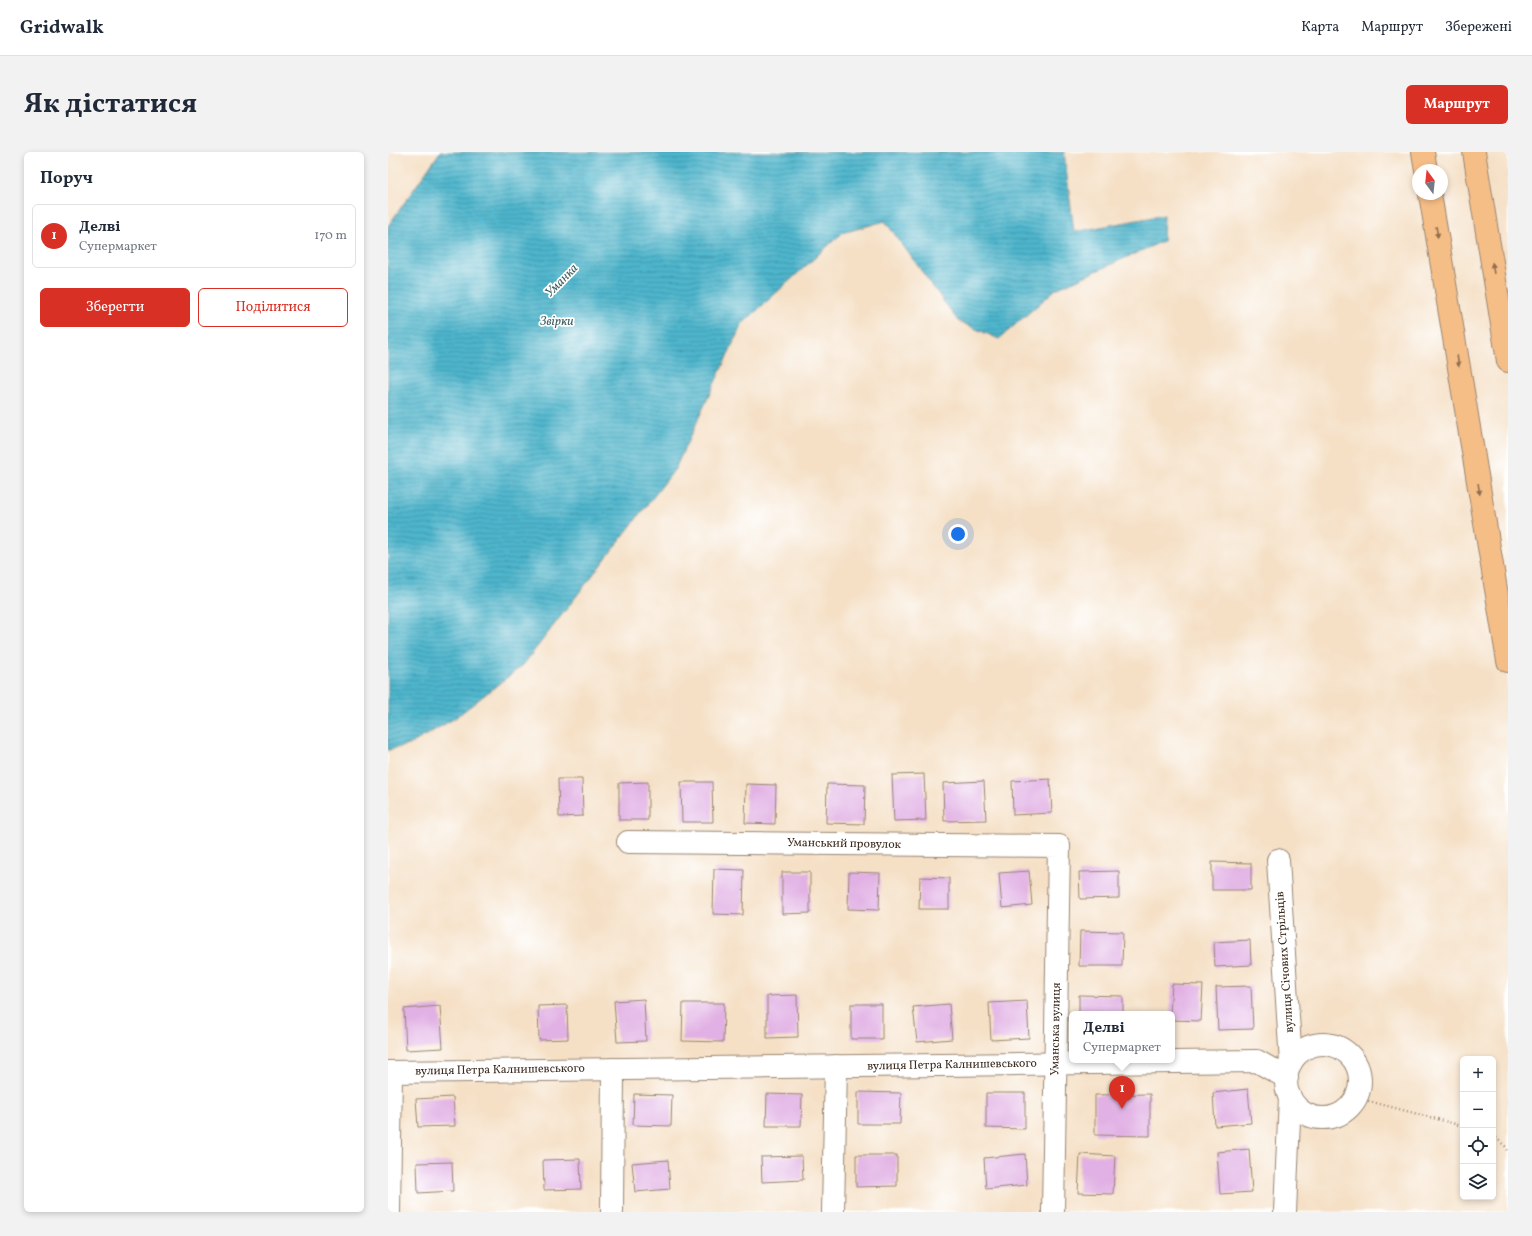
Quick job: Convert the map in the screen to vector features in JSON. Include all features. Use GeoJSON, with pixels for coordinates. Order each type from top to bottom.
{"type":"FeatureCollection","features":[{"type":"Feature","properties":{"kind":"highway"},"geometry":{"type":"LineString","coordinates":[[1423,152],[1425,164]]}},
{"type":"Feature","properties":{"kind":"highway"},"geometry":{"type":"LineString","coordinates":[[1474,152],[1508,361]]}},
{"type":"Feature","properties":{"kind":"highway"},"geometry":{"type":"LineString","coordinates":[[1431,200],[1508,661]]}},
{"type":"Feature","properties":{"kind":"street","name":"Уманський провулок"},"geometry":{"type":"LineString","coordinates":[[628,842],[1059,846]]}},
{"type":"Feature","properties":{"kind":"street","name":"Уманська вулиця"},"geometry":{"type":"LineString","coordinates":[[1052,1212],[1059,846]]}},
{"type":"Feature","properties":{"kind":"street","name":"вулиця Січових Стрільців"},"geometry":{"type":"LineString","coordinates":[[1278,860],[1289,1079],[1285,1212]]}},
{"type":"Feature","properties":{"kind":"street"},"geometry":{"type":"LineString","coordinates":[[1320,1044],[1333,1045],[1344,1050],[1353,1058],[1361,1081],[1353,1104],[1344,1112],[1332,1117],[1319,1117],[1307,1114],[1297,1107],[1289,1079],[1298,1054],[1308,1047],[1320,1044]]}},
{"type":"Feature","properties":{"kind":"street","name":"вулиця Петра Калнишевського"},"geometry":{"type":"LineString","coordinates":[[1175,1063],[1258,1062],[1289,1079]]}},
{"type":"Feature","properties":{"kind":"street","name":"вулиця Петра Калнишевського"},"geometry":{"type":"LineString","coordinates":[[390,1072],[1156,1063]]}},
{"type":"Feature","properties":{"kind":"street"},"geometry":{"type":"LineString","coordinates":[[833,1212],[836,1066]]}},
{"type":"Feature","properties":{"kind":"street"},"geometry":{"type":"LineString","coordinates":[[612,1212],[613,1069]]}},
{"type":"Feature","properties":{"kind":"street"},"geometry":{"type":"LineString","coordinates":[[389,1212],[390,1072]]}},
{"type":"Feature","properties":{"kind":"path"},"geometry":{"type":"LineString","coordinates":[[1353,1104],[1365,1100],[1460,1125]]}},
{"type":"Feature","properties":{"kind":"path"},"geometry":{"type":"LineString","coordinates":[[1496,1138],[1505,1146],[1508,1153]]}},
{"type":"Feature","properties":{"kind":"water","name":"Звірки"},"geometry":{"type":"Polygon","coordinates":[[[440,152],[1064,152],[1074,232],[1164,215],[1163,241],[1056,289],[999,339],[958,321],[885,221],[842,233],[742,324],[675,469],[523,665],[455,718],[409,745],[388,750],[388,226],[440,152]]]}},
{"type":"Feature","properties":{"kind":"building"},"geometry":{"type":"Polygon","coordinates":[[[924,774],[926,820],[894,821],[892,775],[924,774]]]}},
{"type":"Feature","properties":{"kind":"building"},"geometry":{"type":"Polygon","coordinates":[[[558,779],[582,779],[583,816],[559,817],[558,779]]]}},
{"type":"Feature","properties":{"kind":"building"},"geometry":{"type":"Polygon","coordinates":[[[1050,779],[1052,813],[1013,815],[1012,781],[1050,779]]]}},
{"type":"Feature","properties":{"kind":"building"},"geometry":{"type":"Polygon","coordinates":[[[984,781],[986,820],[944,821],[943,783],[984,781]]]}},
{"type":"Feature","properties":{"kind":"building"},"geometry":{"type":"Polygon","coordinates":[[[648,782],[648,820],[619,820],[619,783],[648,782]]]}},
{"type":"Feature","properties":{"kind":"building"},"geometry":{"type":"Polygon","coordinates":[[[681,782],[712,782],[713,822],[682,822],[681,782]]]}},
{"type":"Feature","properties":{"kind":"building"},"geometry":{"type":"Polygon","coordinates":[[[746,784],[776,785],[775,824],[745,823],[746,784]]]}},
{"type":"Feature","properties":{"kind":"building"},"geometry":{"type":"Polygon","coordinates":[[[827,784],[865,785],[864,824],[826,823],[827,784]]]}},
{"type":"Feature","properties":{"kind":"building"},"geometry":{"type":"Polygon","coordinates":[[[1212,862],[1251,863],[1251,890],[1212,890],[1212,862]]]}},
{"type":"Feature","properties":{"kind":"building"},"geometry":{"type":"Polygon","coordinates":[[[714,869],[744,870],[743,915],[713,914],[714,869]]]}},
{"type":"Feature","properties":{"kind":"building"},"geometry":{"type":"Polygon","coordinates":[[[1029,871],[1032,905],[1002,908],[999,873],[1029,871]]]}},
{"type":"Feature","properties":{"kind":"building"},"geometry":{"type":"Polygon","coordinates":[[[1119,871],[1119,898],[1080,899],[1079,872],[1119,871]]]}},
{"type":"Feature","properties":{"kind":"building"},"geometry":{"type":"Polygon","coordinates":[[[782,872],[810,872],[810,913],[782,914],[782,872]]]}},
{"type":"Feature","properties":{"kind":"building"},"geometry":{"type":"Polygon","coordinates":[[[849,872],[880,873],[879,910],[848,909],[849,872]]]}},
{"type":"Feature","properties":{"kind":"building"},"geometry":{"type":"Polygon","coordinates":[[[920,877],[949,878],[949,909],[919,909],[920,877]]]}},
{"type":"Feature","properties":{"kind":"building"},"geometry":{"type":"Polygon","coordinates":[[[1080,931],[1123,932],[1122,966],[1079,966],[1080,931]]]}},
{"type":"Feature","properties":{"kind":"building"},"geometry":{"type":"Polygon","coordinates":[[[1250,940],[1251,965],[1215,967],[1214,942],[1250,940]]]}},
{"type":"Feature","properties":{"kind":"building"},"geometry":{"type":"Polygon","coordinates":[[[1172,984],[1203,985],[1201,1021],[1175,1020],[1175,1011],[1170,1011],[1172,984]]]}},
{"type":"Feature","properties":{"kind":"building"},"geometry":{"type":"Polygon","coordinates":[[[1251,986],[1253,1029],[1218,1030],[1216,987],[1251,986]]]}},
{"type":"Feature","properties":{"kind":"building"},"geometry":{"type":"Polygon","coordinates":[[[797,995],[798,1037],[767,1038],[767,996],[797,995]]]}},
{"type":"Feature","properties":{"kind":"building"},"geometry":{"type":"Polygon","coordinates":[[[1079,995],[1123,996],[1123,1011],[1079,1011],[1079,995]]]}},
{"type":"Feature","properties":{"kind":"building"},"geometry":{"type":"Polygon","coordinates":[[[644,999],[646,1041],[617,1042],[614,1001],[644,999]]]}},
{"type":"Feature","properties":{"kind":"building"},"geometry":{"type":"Polygon","coordinates":[[[1027,1001],[1029,1038],[991,1040],[989,1003],[1027,1001]]]}},
{"type":"Feature","properties":{"kind":"building"},"geometry":{"type":"Polygon","coordinates":[[[683,1003],[724,1003],[723,1042],[682,1041],[683,1003]]]}},
{"type":"Feature","properties":{"kind":"building"},"geometry":{"type":"Polygon","coordinates":[[[851,1004],[882,1004],[882,1039],[851,1039],[851,1004]]]}},
{"type":"Feature","properties":{"kind":"building"},"geometry":{"type":"Polygon","coordinates":[[[949,1004],[952,1039],[917,1042],[913,1007],[949,1004]]]}},
{"type":"Feature","properties":{"kind":"building"},"geometry":{"type":"Polygon","coordinates":[[[567,1005],[568,1039],[539,1040],[538,1006],[567,1005]]]}},
{"type":"Feature","properties":{"kind":"building"},"geometry":{"type":"Polygon","coordinates":[[[440,1006],[443,1048],[406,1050],[404,1009],[440,1006]]]}},
{"type":"Feature","properties":{"kind":"building"},"geometry":{"type":"Polygon","coordinates":[[[1248,1089],[1251,1123],[1215,1126],[1213,1093],[1248,1089]]]}},
{"type":"Feature","properties":{"kind":"building"},"geometry":{"type":"Polygon","coordinates":[[[858,1092],[901,1093],[900,1124],[858,1124],[858,1092]]]}},
{"type":"Feature","properties":{"kind":"building"},"geometry":{"type":"Polygon","coordinates":[[[986,1093],[1025,1093],[1025,1129],[986,1128],[986,1093]]]}},
{"type":"Feature","properties":{"kind":"building"},"geometry":{"type":"Polygon","coordinates":[[[634,1094],[672,1095],[671,1126],[633,1125],[634,1094]]]}},
{"type":"Feature","properties":{"kind":"building"},"geometry":{"type":"Polygon","coordinates":[[[767,1094],[802,1095],[801,1126],[766,1126],[767,1094]]]}},
{"type":"Feature","properties":{"kind":"building"},"geometry":{"type":"Polygon","coordinates":[[[1150,1094],[1150,1136],[1095,1135],[1095,1095],[1150,1094]]]}},
{"type":"Feature","properties":{"kind":"building"},"geometry":{"type":"Polygon","coordinates":[[[453,1097],[455,1126],[418,1127],[416,1099],[453,1097]]]}},
{"type":"Feature","properties":{"kind":"building"},"geometry":{"type":"Polygon","coordinates":[[[1249,1149],[1252,1192],[1220,1194],[1217,1152],[1249,1149]]]}},
{"type":"Feature","properties":{"kind":"building"},"geometry":{"type":"Polygon","coordinates":[[[1025,1154],[1027,1185],[986,1189],[984,1158],[1025,1154]]]}},
{"type":"Feature","properties":{"kind":"building"},"geometry":{"type":"Polygon","coordinates":[[[1080,1154],[1115,1156],[1113,1194],[1078,1193],[1080,1154]]]}},
{"type":"Feature","properties":{"kind":"building"},"geometry":{"type":"Polygon","coordinates":[[[856,1155],[897,1155],[897,1186],[856,1187],[856,1155]]]}},
{"type":"Feature","properties":{"kind":"building"},"geometry":{"type":"Polygon","coordinates":[[[802,1156],[803,1180],[762,1182],[761,1157],[802,1156]]]}},
{"type":"Feature","properties":{"kind":"building"},"geometry":{"type":"Polygon","coordinates":[[[580,1159],[581,1189],[544,1190],[543,1160],[580,1159]]]}},
{"type":"Feature","properties":{"kind":"building"},"geometry":{"type":"Polygon","coordinates":[[[668,1160],[670,1189],[635,1192],[632,1163],[668,1160]]]}},
{"type":"Feature","properties":{"kind":"building"},"geometry":{"type":"Polygon","coordinates":[[[452,1162],[453,1191],[418,1193],[417,1163],[452,1162]]]}},
{"type":"Feature","properties":{"kind":"place","name":"Делві"},"geometry":{"type":"Point","coordinates":[1122,1109]}},
{"type":"Feature","properties":{"kind":"water label","name":"Уманка"},"geometry":{"type":"Point","coordinates":[562,281]}}]}
